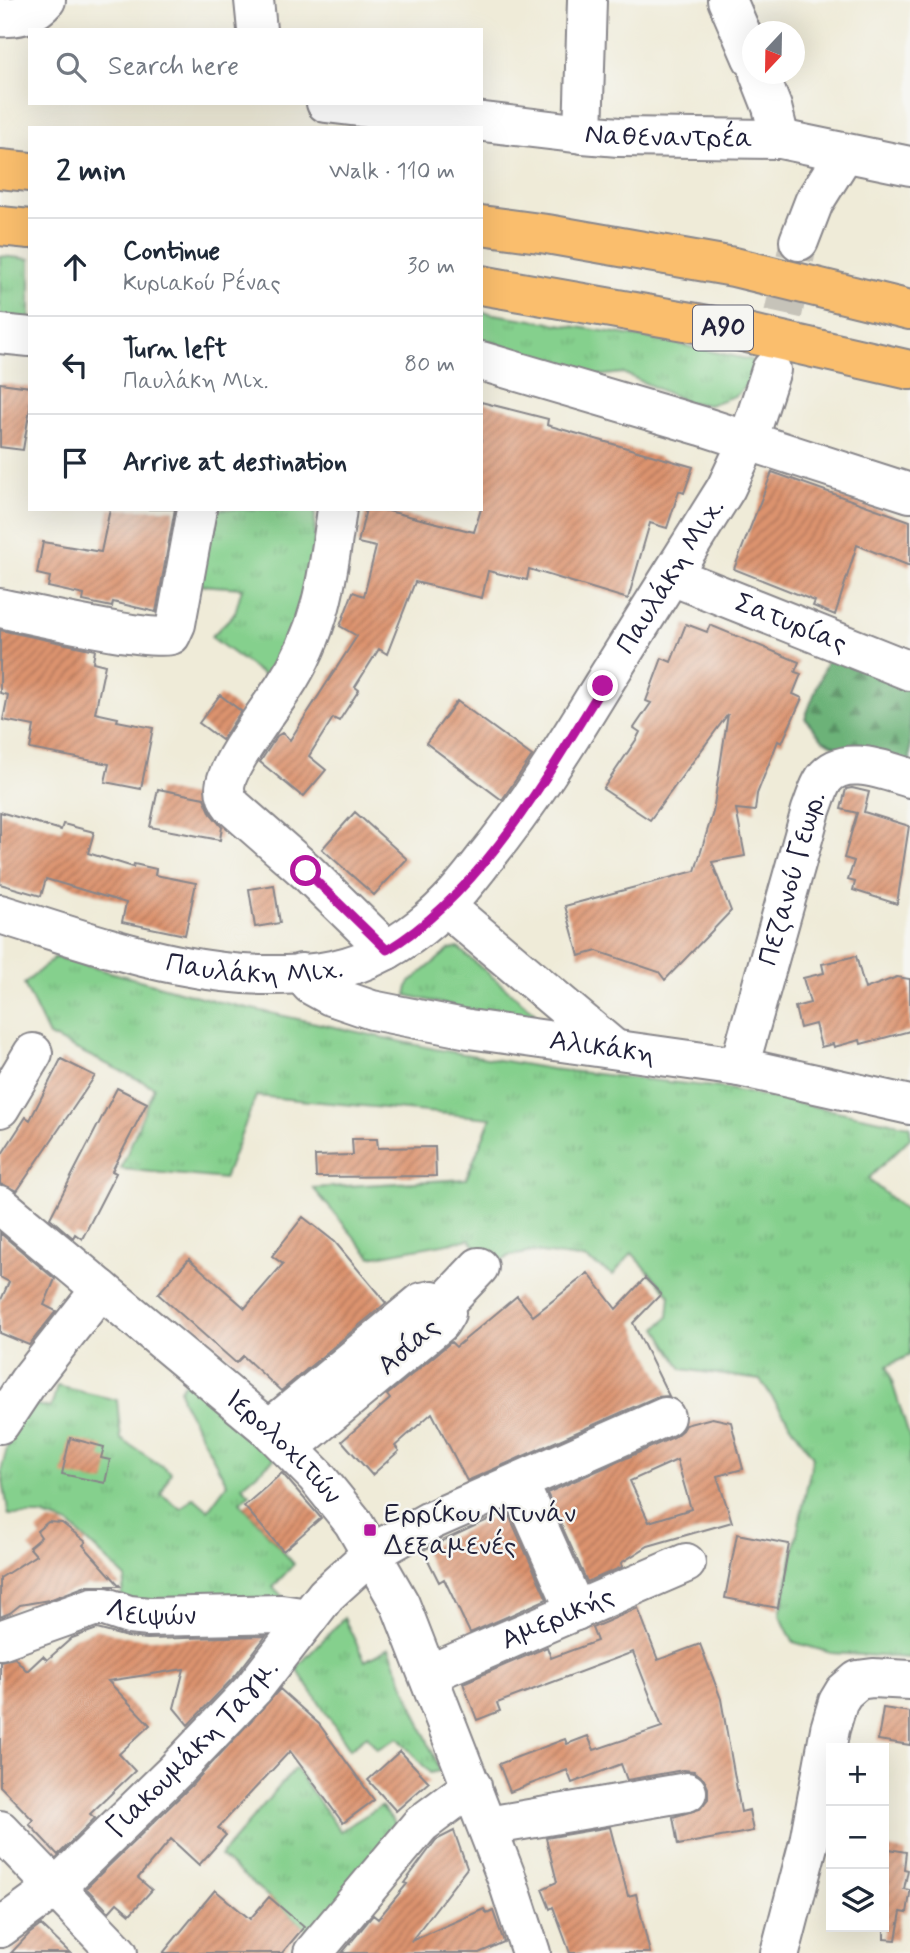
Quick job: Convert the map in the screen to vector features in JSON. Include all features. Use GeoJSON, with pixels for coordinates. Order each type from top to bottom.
{"type":"FeatureCollection","features":[{"type":"Feature","properties":{"kind":"highway"},"geometry":{"type":"LineString","coordinates":[[0,169],[28,172]]}},
{"type":"Feature","properties":{"kind":"highway","name":"Α90"},"geometry":{"type":"LineString","coordinates":[[483,225],[734,267],[910,310]]}},
{"type":"Feature","properties":{"kind":"highway"},"geometry":{"type":"LineString","coordinates":[[0,226],[28,229]]}},
{"type":"Feature","properties":{"kind":"highway","name":"Α90"},"geometry":{"type":"LineString","coordinates":[[483,285],[725,328],[910,370]]}},
{"type":"Feature","properties":{"kind":"street"},"geometry":{"type":"LineString","coordinates":[[0,18],[34,11],[46,0]]}},
{"type":"Feature","properties":{"kind":"street"},"geometry":{"type":"LineString","coordinates":[[254,0],[257,28]]}},
{"type":"Feature","properties":{"kind":"street","name":"Ναθεναντρέα"},"geometry":{"type":"LineString","coordinates":[[587,0],[583,134],[780,139],[910,166]]}},
{"type":"Feature","properties":{"kind":"street"},"geometry":{"type":"LineString","coordinates":[[727,0],[742,35]]}},
{"type":"Feature","properties":{"kind":"street"},"geometry":{"type":"LineString","coordinates":[[763,84],[780,139]]}},
{"type":"Feature","properties":{"kind":"street"},"geometry":{"type":"LineString","coordinates":[[343,105],[583,134]]}},
{"type":"Feature","properties":{"kind":"street"},"geometry":{"type":"LineString","coordinates":[[799,241],[814,201],[844,154]]}},
{"type":"Feature","properties":{"kind":"street"},"geometry":{"type":"LineString","coordinates":[[0,334],[28,337]]}},
{"type":"Feature","properties":{"kind":"street"},"geometry":{"type":"LineString","coordinates":[[483,361],[910,493]]}},
{"type":"Feature","properties":{"kind":"street","name":"Παυλάκη Μιχ."},"geometry":{"type":"LineString","coordinates":[[0,914],[107,947],[192,968],[246,974],[338,969],[387,950],[421,928],[445,906],[495,847],[541,783],[672,576],[726,488],[748,441],[771,370]]}},
{"type":"Feature","properties":{"kind":"street"},"geometry":{"type":"LineString","coordinates":[[0,608],[132,633],[164,637],[171,635],[176,624],[197,511]]}},
{"type":"Feature","properties":{"kind":"street"},"geometry":{"type":"LineString","coordinates":[[337,511],[323,602],[309,643],[291,677],[237,759],[225,789],[226,797],[233,807],[306,871],[387,950]]}},
{"type":"Feature","properties":{"kind":"street","name":"Σατυρίας"},"geometry":{"type":"LineString","coordinates":[[672,576],[910,671]]}},
{"type":"Feature","properties":{"kind":"street","name":"Πεζανού Γεωρ."},"geometry":{"type":"LineString","coordinates":[[739,1067],[811,810],[824,779],[837,767],[848,766],[875,768],[910,778]]}},
{"type":"Feature","properties":{"kind":"street"},"geometry":{"type":"LineString","coordinates":[[445,906],[613,1048]]}},
{"type":"Feature","properties":{"kind":"street","name":"Αλικάκη"},"geometry":{"type":"LineString","coordinates":[[301,973],[308,983],[318,990],[347,1003],[372,1010],[468,1029],[739,1067],[910,1105]]}},
{"type":"Feature","properties":{"kind":"street"},"geometry":{"type":"LineString","coordinates":[[0,1108],[33,1053]]}},
{"type":"Feature","properties":{"kind":"street","name":"Ιερολοχιτών"},"geometry":{"type":"LineString","coordinates":[[0,1205],[279,1439],[332,1495],[353,1522],[400,1604],[429,1674],[508,1879],[531,1953]]}},
{"type":"Feature","properties":{"kind":"street","name":"Ασίας"},"geometry":{"type":"LineString","coordinates":[[279,1439],[440,1323],[446,1313],[444,1304],[479,1267]]}},
{"type":"Feature","properties":{"kind":"street"},"geometry":{"type":"LineString","coordinates":[[0,1424],[14,1376],[102,1289]]}},
{"type":"Feature","properties":{"kind":"street","name":"Γιακουμάκη Ταγμ."},"geometry":{"type":"LineString","coordinates":[[0,1928],[56,1887],[166,1781],[235,1709],[333,1587],[372,1553],[430,1521],[665,1417]]}},
{"type":"Feature","properties":{"kind":"street"},"geometry":{"type":"LineString","coordinates":[[519,1483],[576,1611]]}},
{"type":"Feature","properties":{"kind":"street","name":"Αμερικής"},"geometry":{"type":"LineString","coordinates":[[429,1674],[686,1563]]}},
{"type":"Feature","properties":{"kind":"street","name":"Λειψών"},"geometry":{"type":"LineString","coordinates":[[0,1640],[99,1606],[129,1615],[149,1617],[281,1614],[308,1618]]}},
{"type":"Feature","properties":{"kind":"street"},"geometry":{"type":"LineString","coordinates":[[780,1953],[809,1842],[830,1729],[838,1702],[844,1692],[858,1680],[910,1680]]}},
{"type":"Feature","properties":{"kind":"street"},"geometry":{"type":"LineString","coordinates":[[313,1953],[421,1824],[472,1786]]}},
{"type":"Feature","properties":{"kind":"street"},"geometry":{"type":"LineString","coordinates":[[488,1826],[687,1792]]}},
{"type":"Feature","properties":{"kind":"street"},"geometry":{"type":"LineString","coordinates":[[0,1830],[118,1953]]}},
{"type":"Feature","properties":{"kind":"green space"},"geometry":{"type":"Polygon","coordinates":[[[0,256],[28,259],[28,323],[0,320],[0,256]]]}},
{"type":"Feature","properties":{"kind":"green space"},"geometry":{"type":"Polygon","coordinates":[[[483,312],[654,339],[751,360],[758,365],[751,381],[737,395],[709,405],[687,402],[623,373],[596,376],[483,340],[483,312]]]}},
{"type":"Feature","properties":{"kind":"green space"},"geometry":{"type":"Polygon","coordinates":[[[208,511],[315,511],[314,552],[296,631],[266,677],[211,637],[235,613],[242,588],[200,585],[208,511]]]}},
{"type":"Feature","properties":{"kind":"green space"},"geometry":{"type":"Polygon","coordinates":[[[830,653],[910,687],[910,767],[838,747],[823,740],[805,718],[830,653]]]}},
{"type":"Feature","properties":{"kind":"green space"},"geometry":{"type":"Polygon","coordinates":[[[458,948],[534,1012],[531,1022],[524,1023],[406,995],[409,983],[450,949],[458,948]]]}},
{"type":"Feature","properties":{"kind":"green space"},"geometry":{"type":"Polygon","coordinates":[[[55,957],[216,1001],[435,1049],[551,1069],[723,1088],[910,1126],[910,1138],[868,1179],[910,1214],[910,1355],[887,1366],[910,1439],[910,1658],[831,1653],[793,1642],[780,1615],[813,1457],[760,1380],[682,1369],[657,1328],[668,1317],[670,1295],[632,1253],[613,1275],[586,1259],[533,1252],[509,1256],[491,1269],[470,1239],[371,1257],[313,1188],[466,1179],[491,1118],[256,1096],[224,1179],[121,1169],[154,1087],[49,1036],[24,984],[55,957]]]}},
{"type":"Feature","properties":{"kind":"green space"},"geometry":{"type":"Polygon","coordinates":[[[187,1380],[274,1459],[242,1486],[250,1494],[240,1502],[294,1564],[273,1587],[286,1600],[137,1606],[121,1595],[126,1578],[69,1524],[41,1515],[9,1515],[1,1471],[10,1436],[27,1403],[51,1408],[57,1386],[117,1400],[121,1439],[171,1472],[161,1494],[181,1509],[193,1497],[208,1510],[227,1484],[182,1400],[180,1389],[187,1380]]]}},
{"type":"Feature","properties":{"kind":"green space"},"geometry":{"type":"Polygon","coordinates":[[[344,1618],[365,1661],[389,1648],[440,1771],[430,1773],[398,1738],[377,1749],[367,1736],[350,1749],[296,1668],[344,1618]]]}},
{"type":"Feature","properties":{"kind":"green space"},"geometry":{"type":"Polygon","coordinates":[[[295,1768],[340,1831],[381,1806],[402,1831],[315,1936],[220,1856],[295,1768]]]}},
{"type":"Feature","properties":{"kind":"building"},"geometry":{"type":"Polygon","coordinates":[[[0,383],[28,387],[28,420],[23,450],[0,447],[0,383]]]}},
{"type":"Feature","properties":{"kind":"building"},"geometry":{"type":"Polygon","coordinates":[[[483,403],[548,419],[547,425],[693,467],[684,493],[679,491],[667,528],[650,523],[628,599],[529,569],[527,580],[488,571],[482,598],[415,582],[387,654],[379,649],[355,687],[359,690],[339,721],[333,718],[309,756],[326,770],[303,797],[260,762],[277,736],[282,733],[290,740],[357,636],[340,626],[353,592],[364,596],[376,547],[358,543],[366,511],[388,511],[474,532],[480,511],[483,511],[483,403]]]}},
{"type":"Feature","properties":{"kind":"building"},"geometry":{"type":"Polygon","coordinates":[[[772,472],[910,521],[910,566],[857,545],[835,615],[813,606],[815,601],[734,569],[772,472]]]}},
{"type":"Feature","properties":{"kind":"building"},"geometry":{"type":"Polygon","coordinates":[[[110,511],[175,511],[156,612],[113,602],[112,607],[83,601],[84,595],[48,587],[50,577],[37,574],[43,542],[101,552],[110,511]]]}},
{"type":"Feature","properties":{"kind":"building"},"geometry":{"type":"Polygon","coordinates":[[[686,624],[707,632],[710,625],[799,662],[795,672],[801,674],[793,694],[802,698],[782,743],[778,741],[757,794],[755,811],[736,809],[745,856],[712,862],[731,911],[665,980],[659,972],[597,951],[579,956],[565,906],[695,871],[713,812],[728,714],[650,820],[603,789],[636,740],[640,732],[634,728],[651,703],[646,701],[662,658],[671,662],[686,624]]]}},
{"type":"Feature","properties":{"kind":"building"},"geometry":{"type":"Polygon","coordinates":[[[0,630],[95,650],[93,662],[105,665],[95,713],[118,718],[117,721],[153,728],[141,789],[105,782],[109,764],[30,749],[34,726],[3,720],[8,695],[0,693],[0,630]]]}},
{"type":"Feature","properties":{"kind":"building"},"geometry":{"type":"Polygon","coordinates":[[[220,695],[241,711],[222,740],[199,723],[220,695]]]}},
{"type":"Feature","properties":{"kind":"building"},"geometry":{"type":"Polygon","coordinates":[[[457,701],[532,756],[502,800],[426,743],[457,701]]]}},
{"type":"Feature","properties":{"kind":"building"},"geometry":{"type":"Polygon","coordinates":[[[158,789],[204,798],[211,814],[222,827],[220,840],[150,827],[158,789]]]}},
{"type":"Feature","properties":{"kind":"building"},"geometry":{"type":"Polygon","coordinates":[[[846,789],[869,792],[864,812],[909,826],[897,904],[853,890],[855,882],[848,880],[854,861],[844,858],[857,813],[841,809],[846,789]]]}},
{"type":"Feature","properties":{"kind":"building"},"geometry":{"type":"Polygon","coordinates":[[[0,812],[61,830],[63,824],[94,832],[88,853],[133,867],[134,864],[156,869],[155,875],[196,883],[185,935],[122,922],[126,903],[46,879],[41,896],[0,884],[0,812]]]}},
{"type":"Feature","properties":{"kind":"building"},"geometry":{"type":"Polygon","coordinates":[[[355,812],[407,859],[374,895],[322,849],[355,812]]]}},
{"type":"Feature","properties":{"kind":"building"},"geometry":{"type":"Polygon","coordinates":[[[274,885],[280,923],[255,927],[249,889],[274,885]]]}},
{"type":"Feature","properties":{"kind":"building"},"geometry":{"type":"Polygon","coordinates":[[[856,956],[865,989],[897,977],[910,979],[910,1031],[861,1044],[860,1040],[834,1047],[833,1044],[821,1047],[815,1024],[800,1028],[795,1007],[810,1003],[803,978],[824,973],[822,964],[856,956]]]}},
{"type":"Feature","properties":{"kind":"building"},"geometry":{"type":"Polygon","coordinates":[[[61,1059],[95,1076],[17,1191],[0,1184],[0,1157],[26,1117],[30,1120],[61,1059]]]}},
{"type":"Feature","properties":{"kind":"building"},"geometry":{"type":"Polygon","coordinates":[[[117,1088],[147,1103],[112,1171],[116,1173],[82,1239],[75,1234],[73,1238],[50,1218],[117,1088]]]}},
{"type":"Feature","properties":{"kind":"building"},"geometry":{"type":"Polygon","coordinates":[[[352,1139],[377,1139],[378,1148],[435,1147],[436,1176],[316,1177],[315,1156],[353,1155],[352,1139]]]}},
{"type":"Feature","properties":{"kind":"building"},"geometry":{"type":"Polygon","coordinates":[[[303,1217],[335,1242],[386,1303],[281,1391],[243,1356],[236,1363],[158,1294],[189,1259],[245,1308],[283,1264],[272,1256],[303,1217]]]}},
{"type":"Feature","properties":{"kind":"building"},"geometry":{"type":"Polygon","coordinates":[[[0,1233],[55,1279],[44,1305],[56,1311],[29,1345],[0,1333],[0,1302],[9,1282],[0,1277],[0,1233]]]}},
{"type":"Feature","properties":{"kind":"building"},"geometry":{"type":"Polygon","coordinates":[[[588,1273],[616,1309],[645,1278],[661,1294],[633,1323],[669,1396],[656,1397],[467,1481],[432,1413],[395,1446],[399,1451],[372,1475],[342,1441],[390,1399],[387,1395],[451,1342],[456,1347],[517,1296],[533,1316],[588,1273]]]}},
{"type":"Feature","properties":{"kind":"building"},"geometry":{"type":"Polygon","coordinates":[[[712,1418],[731,1422],[743,1469],[717,1476],[732,1522],[648,1546],[621,1563],[622,1567],[587,1582],[547,1493],[674,1437],[685,1425],[712,1418]],[[677,1460],[630,1481],[649,1522],[691,1509],[677,1460]]]}},
{"type":"Feature","properties":{"kind":"building"},"geometry":{"type":"Polygon","coordinates":[[[70,1438],[104,1447],[101,1458],[110,1460],[105,1483],[62,1474],[70,1438]]]}},
{"type":"Feature","properties":{"kind":"building"},"geometry":{"type":"Polygon","coordinates":[[[282,1473],[321,1518],[283,1551],[244,1506],[282,1473]]]}},
{"type":"Feature","properties":{"kind":"building"},"geometry":{"type":"Polygon","coordinates":[[[507,1511],[547,1599],[470,1633],[444,1579],[439,1582],[423,1550],[507,1511]]]}},
{"type":"Feature","properties":{"kind":"building"},"geometry":{"type":"Polygon","coordinates":[[[48,1522],[62,1523],[86,1542],[83,1545],[120,1586],[86,1586],[49,1600],[20,1605],[0,1617],[0,1578],[36,1555],[29,1547],[41,1537],[37,1531],[48,1522]]]}},
{"type":"Feature","properties":{"kind":"building"},"geometry":{"type":"Polygon","coordinates":[[[737,1534],[789,1544],[778,1608],[725,1598],[737,1534]]]}},
{"type":"Feature","properties":{"kind":"building"},"geometry":{"type":"Polygon","coordinates":[[[638,1608],[658,1660],[700,1644],[721,1699],[741,1812],[749,1810],[753,1831],[678,1845],[673,1817],[700,1809],[708,1799],[708,1788],[704,1779],[694,1771],[683,1770],[627,1780],[621,1764],[572,1783],[567,1770],[510,1792],[499,1764],[565,1739],[567,1744],[588,1736],[594,1750],[662,1727],[633,1652],[497,1703],[500,1711],[477,1720],[463,1683],[547,1647],[551,1658],[597,1641],[592,1628],[638,1608]]]}},
{"type":"Feature","properties":{"kind":"building"},"geometry":{"type":"Polygon","coordinates":[[[97,1629],[147,1639],[266,1636],[236,1675],[188,1725],[174,1708],[184,1669],[108,1681],[150,1725],[119,1754],[135,1771],[90,1814],[95,1818],[58,1855],[29,1824],[33,1820],[0,1786],[0,1661],[15,1658],[27,1671],[43,1656],[47,1660],[72,1638],[97,1629]]]}},
{"type":"Feature","properties":{"kind":"building"},"geometry":{"type":"Polygon","coordinates":[[[280,1689],[319,1724],[374,1800],[343,1823],[290,1751],[218,1828],[226,1835],[199,1865],[171,1839],[138,1878],[152,1890],[130,1914],[117,1903],[109,1912],[86,1888],[191,1786],[280,1689]]]}},
{"type":"Feature","properties":{"kind":"building"},"geometry":{"type":"Polygon","coordinates":[[[883,1708],[910,1712],[910,1745],[878,1740],[883,1708]]]}},
{"type":"Feature","properties":{"kind":"building"},"geometry":{"type":"Polygon","coordinates":[[[400,1751],[429,1782],[396,1811],[368,1780],[400,1751]]]}},
{"type":"Feature","properties":{"kind":"building"},"geometry":{"type":"Polygon","coordinates":[[[610,1827],[628,1896],[636,1894],[650,1953],[570,1953],[553,1907],[550,1909],[542,1889],[557,1882],[546,1838],[610,1827]]]}},
{"type":"Feature","properties":{"kind":"building"},"geometry":{"type":"Polygon","coordinates":[[[454,1831],[467,1868],[411,1941],[484,1909],[487,1914],[493,1911],[504,1942],[479,1953],[342,1953],[373,1915],[378,1919],[407,1884],[404,1883],[436,1840],[454,1831]]]}},
{"type":"Feature","properties":{"kind":"building"},"geometry":{"type":"Polygon","coordinates":[[[889,1849],[906,1852],[904,1869],[908,1870],[904,1889],[910,1890],[910,1894],[907,1913],[901,1912],[896,1940],[884,1939],[884,1932],[889,1932],[889,1849]]]}},
{"type":"Feature","properties":{"kind":"building"},"geometry":{"type":"Polygon","coordinates":[[[215,1890],[250,1919],[269,1897],[304,1927],[282,1953],[163,1953],[215,1890]]]}},
{"type":"Feature","properties":{"kind":"building"},"geometry":{"type":"Polygon","coordinates":[[[41,1925],[70,1953],[11,1953],[29,1934],[41,1925]]]}},
{"type":"Feature","properties":{"kind":"tunnel"},"geometry":{"type":"LineString","coordinates":[[771,370],[799,241]]}},
{"type":"Feature","properties":{"kind":"place","name":"Ερρίκου Ντυνάν Δεξαμενές"},"geometry":{"type":"Point","coordinates":[370,1530]}},
{"type":"Feature","properties":{"kind":"route"},"geometry":{"type":"LineString","coordinates":[[306,871],[387,950],[400,942],[421,928],[445,906],[495,847],[552,767],[603,686]]}}]}
